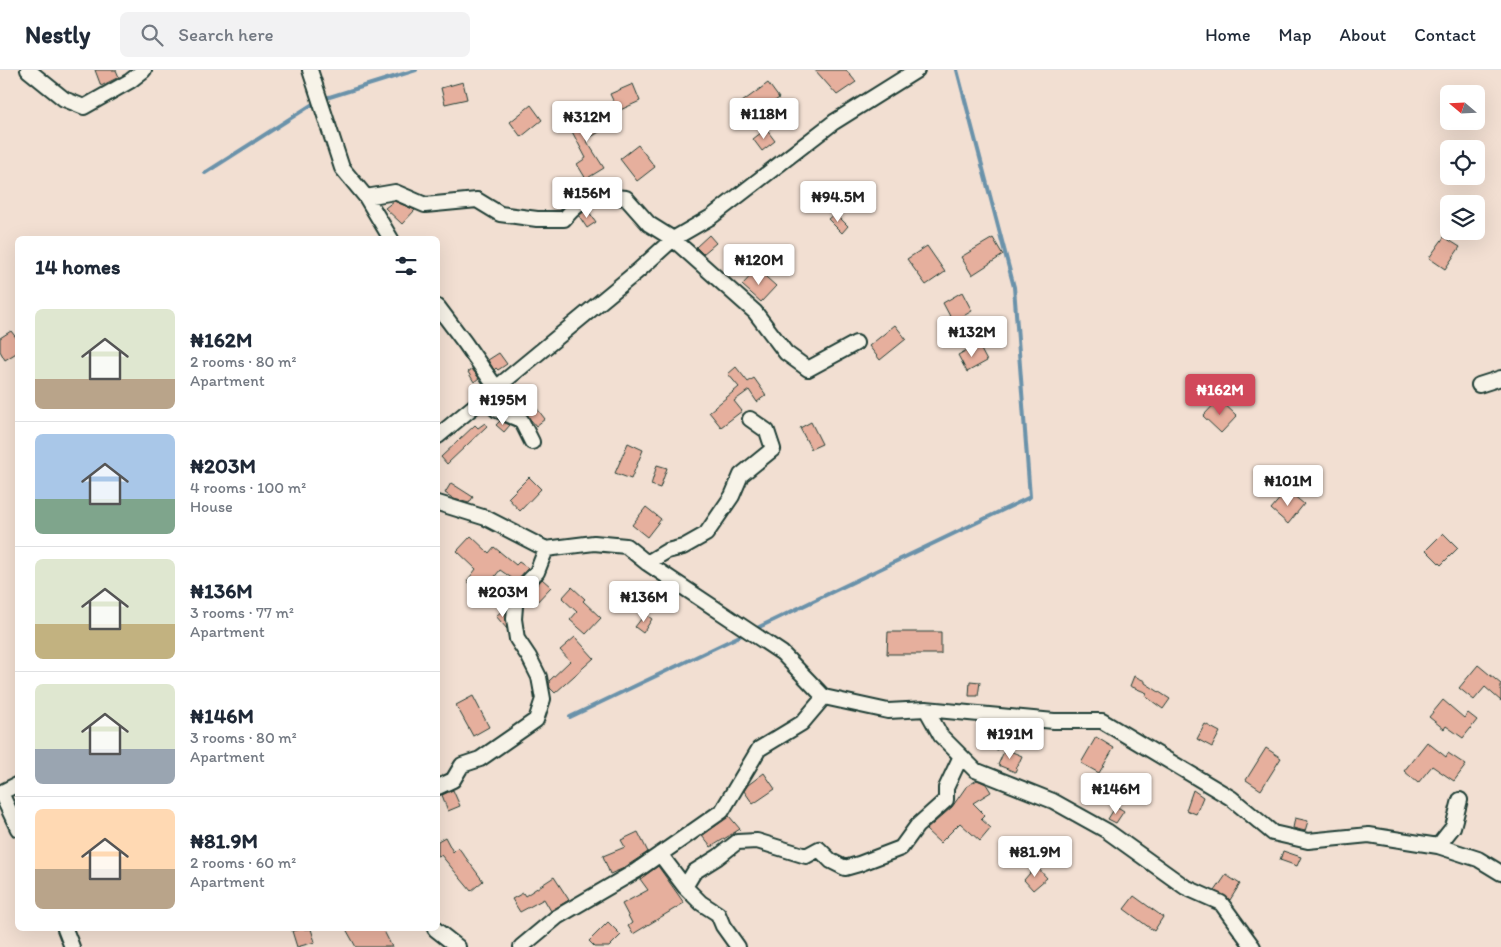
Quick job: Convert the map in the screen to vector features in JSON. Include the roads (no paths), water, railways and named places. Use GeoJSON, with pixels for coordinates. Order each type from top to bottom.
{"type":"FeatureCollection","features":[{"type":"Feature","properties":{"kind":"street"},"geometry":{"type":"LineString","coordinates":[[28,70],[64,99],[84,107],[123,85],[144,70]]}},
{"type":"Feature","properties":{"kind":"street"},"geometry":{"type":"LineString","coordinates":[[310,70],[342,168],[366,197],[389,236]]}},
{"type":"Feature","properties":{"kind":"street"},"geometry":{"type":"LineString","coordinates":[[440,434],[640,270],[673,239],[711,216],[834,122],[917,70]]}},
{"type":"Feature","properties":{"kind":"street"},"geometry":{"type":"LineString","coordinates":[[366,197],[395,192],[425,205],[477,200],[500,214],[537,219],[564,219],[577,203],[602,196],[626,198],[649,224],[673,239],[755,312],[786,353],[808,369],[856,342]]}},
{"type":"Feature","properties":{"kind":"street"},"geometry":{"type":"LineString","coordinates":[[440,310],[496,389]]}},
{"type":"Feature","properties":{"kind":"street"},"geometry":{"type":"LineString","coordinates":[[1479,386],[1501,378]]}},
{"type":"Feature","properties":{"kind":"street"},"geometry":{"type":"LineString","coordinates":[[485,399],[497,410],[521,420],[532,442]]}},
{"type":"Feature","properties":{"kind":"street"},"geometry":{"type":"LineString","coordinates":[[647,563],[667,551],[684,547],[706,534],[732,496],[741,476],[774,449],[767,431],[750,419]]}},
{"type":"Feature","properties":{"kind":"street"},"geometry":{"type":"LineString","coordinates":[[440,504],[486,518],[546,549],[594,543],[626,546],[647,563],[782,653],[824,697],[888,711],[926,709],[1054,722],[1102,722],[1231,798],[1272,833],[1308,841],[1369,835],[1438,846],[1478,859],[1501,873]]}},
{"type":"Feature","properties":{"kind":"street"},"geometry":{"type":"LineString","coordinates":[[440,786],[453,780],[462,765],[480,759],[536,720],[543,700],[539,677],[517,639],[514,619],[516,594],[537,572],[546,549]]}},
{"type":"Feature","properties":{"kind":"street"},"geometry":{"type":"LineString","coordinates":[[521,947],[557,917],[636,871],[722,811],[759,749],[802,723],[824,697]]}},
{"type":"Feature","properties":{"kind":"street"},"geometry":{"type":"LineString","coordinates":[[926,709],[941,736],[975,770],[1053,801],[1108,831],[1185,887],[1221,903],[1253,947]]}},
{"type":"Feature","properties":{"kind":"street"},"geometry":{"type":"LineString","coordinates":[[685,887],[694,872],[737,842],[757,841],[806,856],[819,849],[831,861],[845,868],[901,848],[917,826],[946,800],[946,788],[961,756]]}},
{"type":"Feature","properties":{"kind":"street"},"geometry":{"type":"LineString","coordinates":[[15,786],[0,793],[15,823]]}},
{"type":"Feature","properties":{"kind":"street"},"geometry":{"type":"LineString","coordinates":[[1438,846],[1453,827],[1460,800]]}},
{"type":"Feature","properties":{"kind":"street"},"geometry":{"type":"LineString","coordinates":[[660,854],[685,887],[701,903],[718,914],[723,926],[738,947]]}},
{"type":"Feature","properties":{"kind":"street"},"geometry":{"type":"LineString","coordinates":[[66,931],[72,947]]}},
{"type":"Feature","properties":{"kind":"street"},"geometry":{"type":"LineString","coordinates":[[437,931],[458,947]]}},
{"type":"Feature","properties":{"kind":"waterway"},"geometry":{"type":"LineString","coordinates":[[323,99],[416,70]]}},
{"type":"Feature","properties":{"kind":"waterway"},"geometry":{"type":"LineString","coordinates":[[753,630],[1030,497],[1014,287],[957,70]]}},
{"type":"Feature","properties":{"kind":"waterway"},"geometry":{"type":"LineString","coordinates":[[205,173],[316,102]]}},
{"type":"Feature","properties":{"kind":"waterway"},"geometry":{"type":"LineString","coordinates":[[570,717],[746,633]]}}]}
